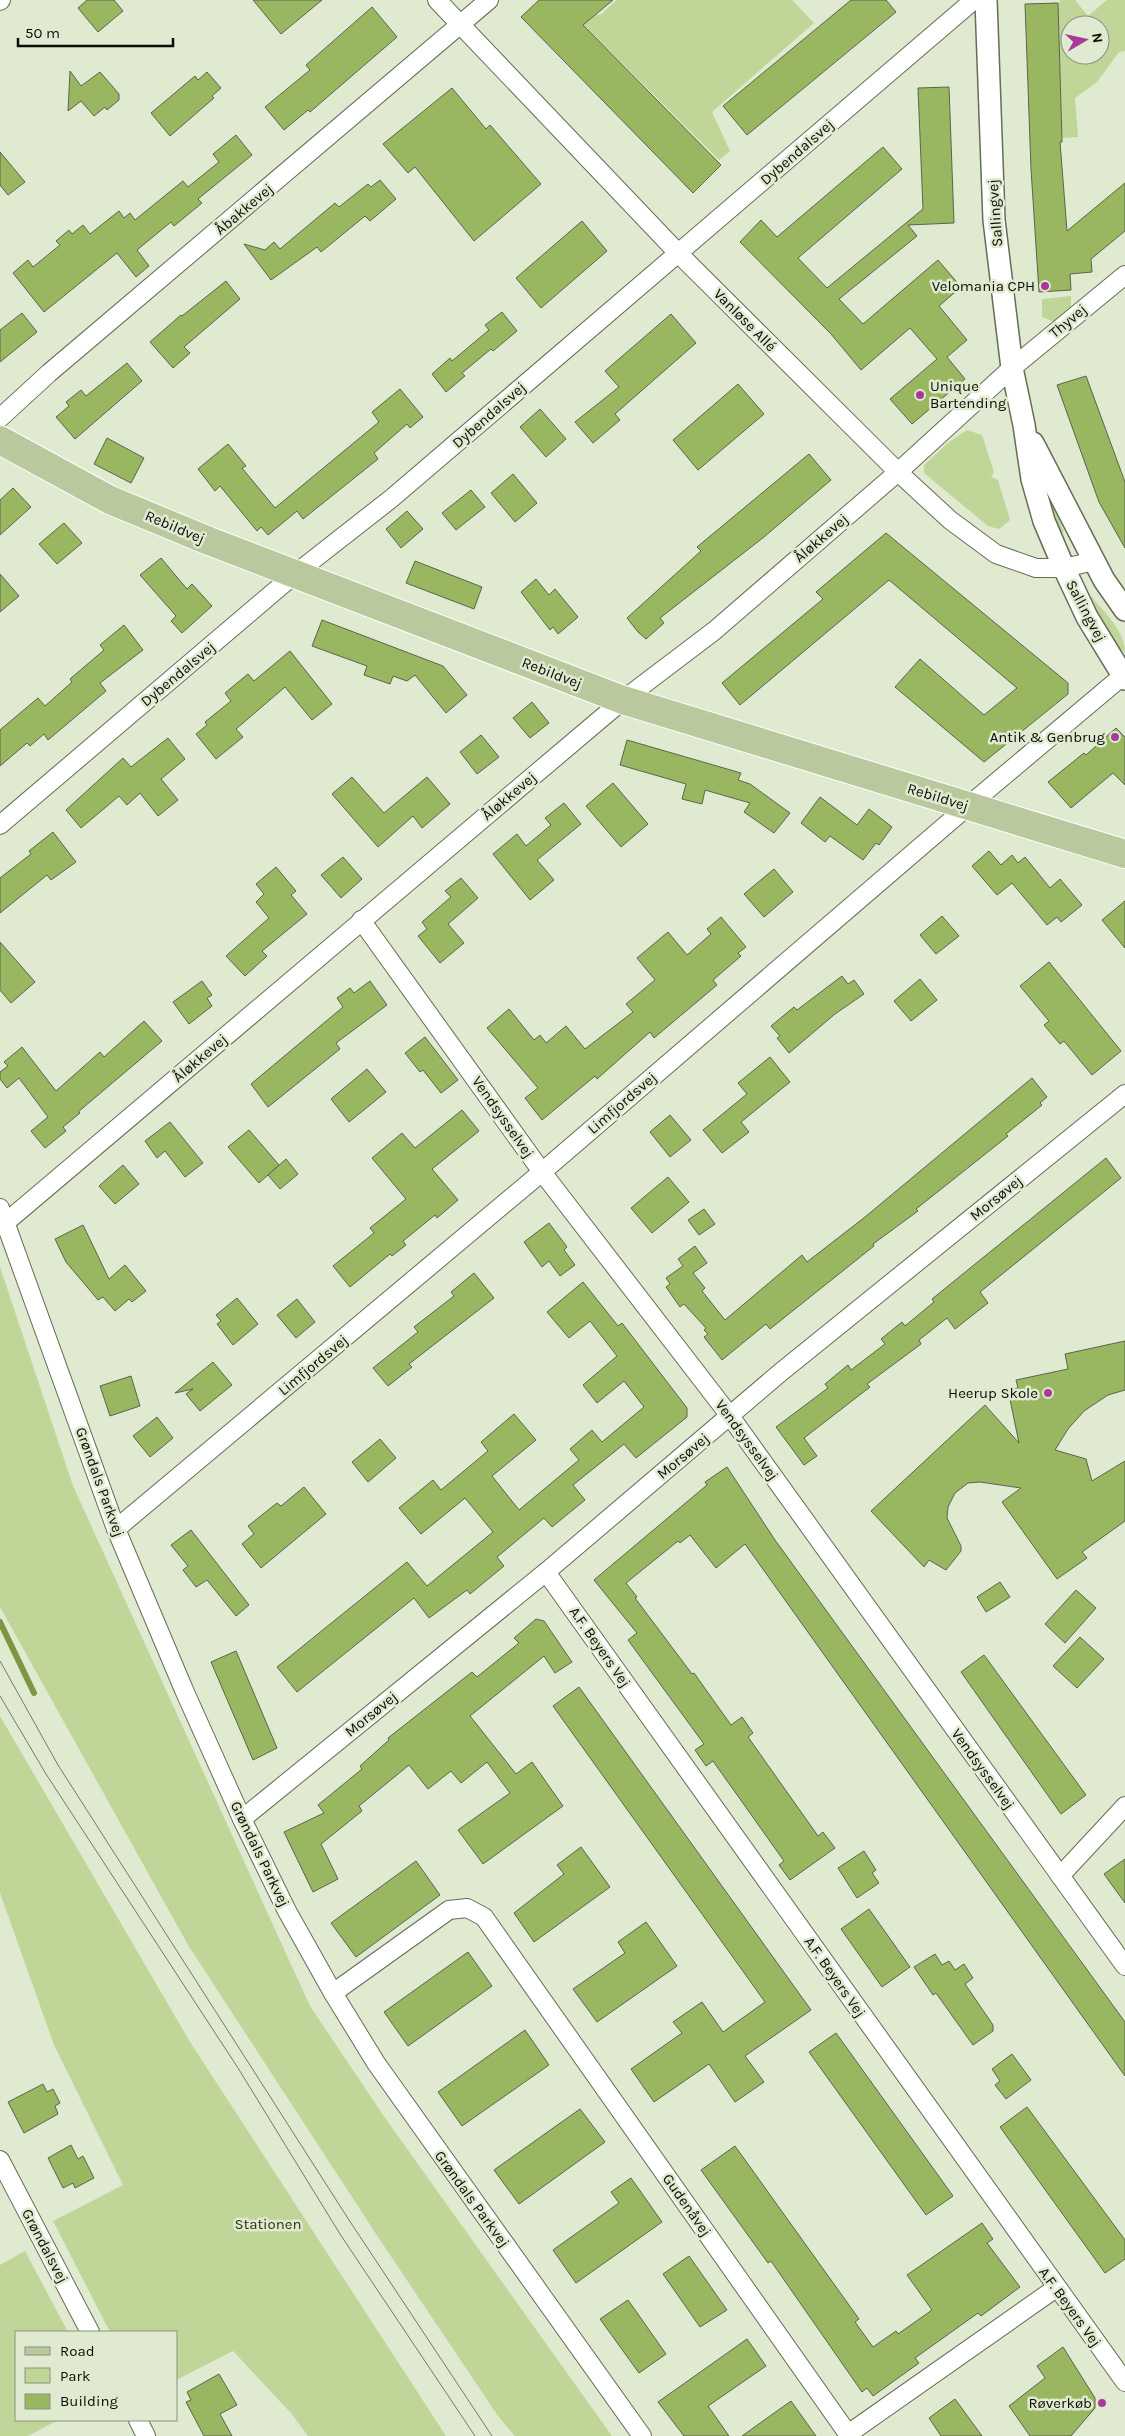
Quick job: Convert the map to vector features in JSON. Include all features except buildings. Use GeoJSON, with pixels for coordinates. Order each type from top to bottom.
{"type":"FeatureCollection","features":[{"type":"Feature","properties":{"kind":"main road","name":"Rebildvej"},"geometry":{"type":"LineString","coordinates":[[0,440],[110,500],[295,574],[623,700],[1125,854]]}},
{"type":"Feature","properties":{"kind":"street","name":"Vanløse Allé"},"geometry":{"type":"LineString","coordinates":[[437,0],[679,254],[898,472],[950,520],[996,554],[1036,568],[1064,568],[1094,561]]}},
{"type":"Feature","properties":{"kind":"street","name":"Åbakkevej"},"geometry":{"type":"LineString","coordinates":[[0,418],[49,373],[489,0]]}},
{"type":"Feature","properties":{"kind":"street","name":"Dybendalsvej"},"geometry":{"type":"LineString","coordinates":[[0,825],[295,574],[392,498],[974,0]]}},
{"type":"Feature","properties":{"kind":"street","name":"Sallingvej"},"geometry":{"type":"LineString","coordinates":[[986,0],[994,220],[1012,368],[1024,425],[1032,479],[1044,521],[1064,568],[1087,617],[1124,676]]}},
{"type":"Feature","properties":{"kind":"street","name":"Thyvej"},"geometry":{"type":"LineString","coordinates":[[1012,368],[1125,275]]}},
{"type":"Feature","properties":{"kind":"street","name":"Åløkkevej"},"geometry":{"type":"LineString","coordinates":[[2,1215],[361,920],[623,700],[714,631],[898,472],[1012,368]]}},
{"type":"Feature","properties":{"kind":"street","name":"Sallingvej"},"geometry":{"type":"LineString","coordinates":[[1024,425],[1094,561],[1125,610]]}},
{"type":"Feature","properties":{"kind":"street","name":"Limfjordsvej"},"geometry":{"type":"LineString","coordinates":[[116,1530],[542,1172],[968,806],[1124,676]]}},
{"type":"Feature","properties":{"kind":"street","name":"Vendsysselvej"},"geometry":{"type":"LineString","coordinates":[[361,920],[542,1172],[730,1416],[1125,1966]]}},
{"type":"Feature","properties":{"kind":"street","name":"Morsøvej"},"geometry":{"type":"LineString","coordinates":[[242,1819],[546,1572],[730,1416],[1125,1094]]}},
{"type":"Feature","properties":{"kind":"street","name":"Grøndals Parkvej"},"geometry":{"type":"LineString","coordinates":[[2,1215],[116,1530],[242,1819],[287,1911],[376,2064],[642,2436]]}},
{"type":"Feature","properties":{"kind":"street","name":"A.F. Beyers Vej"},"geometry":{"type":"LineString","coordinates":[[546,1572],[1125,2382]]}},
{"type":"Feature","properties":{"kind":"street"},"geometry":{"type":"LineString","coordinates":[[1060,1876],[1125,1806]]}},
{"type":"Feature","properties":{"kind":"street","name":"Gudenåvej"},"geometry":{"type":"LineString","coordinates":[[333,1993],[449,1910],[467,1908],[484,1917],[848,2434],[1056,2288]]}},
{"type":"Feature","properties":{"kind":"street","name":"Grøndalsvej"},"geometry":{"type":"LineString","coordinates":[[0,2160],[89,2331]]}},
{"type":"Feature","properties":{"kind":"street"},"geometry":{"type":"LineString","coordinates":[[138,2421],[146,2436]]}},
{"type":"Feature","properties":{"kind":"green space"},"geometry":{"type":"Polygon","coordinates":[[[617,0],[792,0],[814,23],[712,112],[730,151],[719,160],[572,13],[580,8],[600,15],[617,0]]]}},
{"type":"Feature","properties":{"kind":"green space"},"geometry":{"type":"Polygon","coordinates":[[[1061,0],[1075,0],[1087,15],[1060,15],[1060,65],[1109,65],[1097,82],[1075,98],[1078,137],[1062,138],[1058,3],[1061,0]]]}},
{"type":"Feature","properties":{"kind":"green space"},"geometry":{"type":"Polygon","coordinates":[[[1107,0],[1125,0],[1125,51],[1119,52],[1110,64],[1110,15],[1089,15],[1107,0]]]}},
{"type":"Feature","properties":{"kind":"green space"},"geometry":{"type":"Polygon","coordinates":[[[1071,296],[1071,307],[1054,322],[1042,317],[1042,299],[1071,296]]]}},
{"type":"Feature","properties":{"kind":"green space"},"geometry":{"type":"Polygon","coordinates":[[[967,430],[982,435],[994,472],[991,477],[998,480],[1010,520],[999,529],[988,526],[924,473],[924,465],[949,442],[967,430]]]}},
{"type":"Feature","properties":{"kind":"green space"},"geometry":{"type":"Polygon","coordinates":[[[1046,486],[1064,532],[1059,533],[1049,508],[1046,486]]]}},
{"type":"Feature","properties":{"kind":"green space"},"geometry":{"type":"Polygon","coordinates":[[[1091,596],[1118,629],[1125,652],[1113,642],[1104,628],[1088,599],[1091,596]]]}},
{"type":"Feature","properties":{"kind":"green space"},"geometry":{"type":"Polygon","coordinates":[[[0,1267],[73,1486],[310,2006],[383,2115],[612,2436],[515,2436],[498,2416],[378,2237],[188,1945],[0,1607],[0,1267]]]}},
{"type":"Feature","properties":{"kind":"green space","name":"Stationen"},"geometry":{"type":"Polygon","coordinates":[[[0,1716],[190,2042],[446,2436],[308,2436],[291,2413],[233,2351],[178,2379],[178,2331],[109,2331],[53,2221],[123,2185],[54,2045],[0,1893],[0,1716]]]}},
{"type":"Feature","properties":{"kind":"green space"},"geometry":{"type":"Polygon","coordinates":[[[25,2251],[67,2331],[15,2331],[15,2421],[56,2421],[28,2436],[0,2436],[0,2265],[25,2251]]]}},
{"type":"Feature","properties":{"kind":"waterway"},"geometry":{"type":"LineString","coordinates":[[0,1622],[34,1693]]}},
{"type":"Feature","properties":{"kind":"tram line"},"geometry":{"type":"LineString","coordinates":[[0,1661],[58,1765],[349,2220],[492,2436]]}},
{"type":"Feature","properties":{"kind":"tram line"},"geometry":{"type":"LineString","coordinates":[[0,1696],[46,1774],[238,2068],[340,2234],[475,2436]]}},
{"type":"Feature","properties":{"kind":"place","name":"Velomania CPH"},"geometry":{"type":"Point","coordinates":[1045,286]}},
{"type":"Feature","properties":{"kind":"place","name":"Unique Bartending"},"geometry":{"type":"Point","coordinates":[920,395]}},
{"type":"Feature","properties":{"kind":"place","name":"Antik & Genbrug"},"geometry":{"type":"Point","coordinates":[1115,737]}},
{"type":"Feature","properties":{"kind":"place","name":"Heerup Skole"},"geometry":{"type":"Point","coordinates":[1048,1393]}},
{"type":"Feature","properties":{"kind":"place","name":"Røverkøb"},"geometry":{"type":"Point","coordinates":[1102,2403]}}]}
